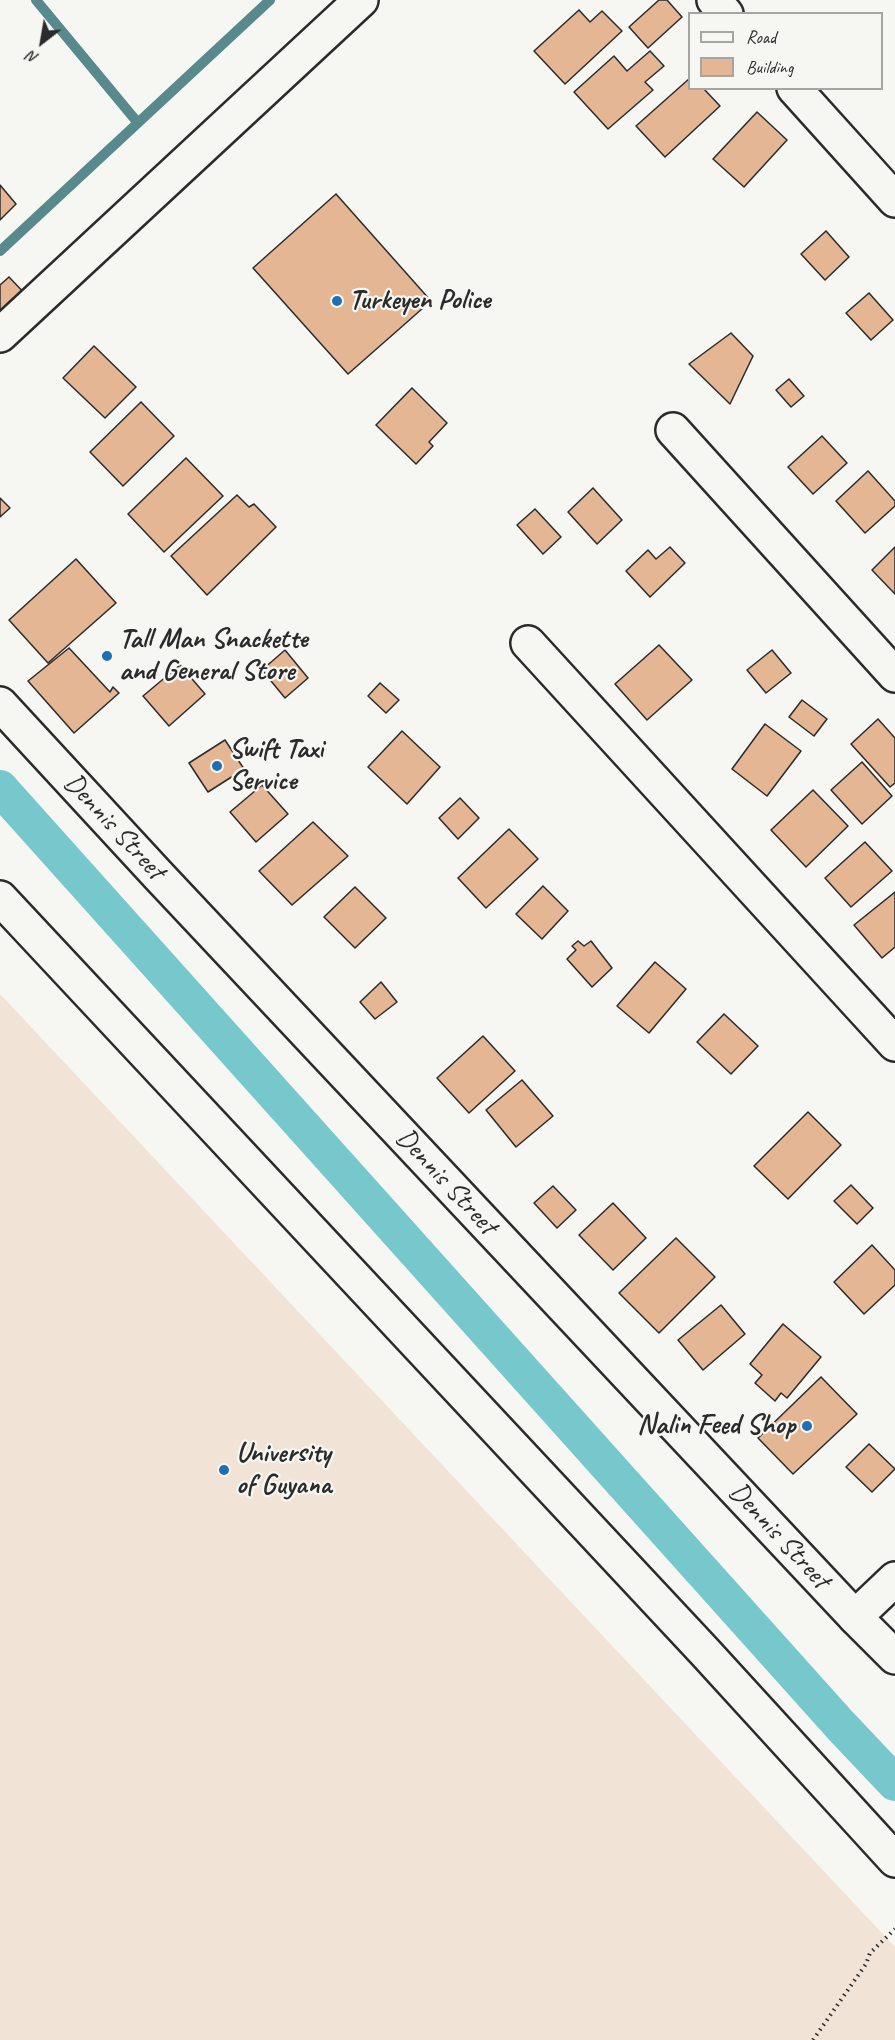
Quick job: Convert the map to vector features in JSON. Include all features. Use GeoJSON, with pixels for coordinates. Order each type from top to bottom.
{"type":"FeatureCollection","features":[{"type":"Feature","properties":{"kind":"street"},"geometry":{"type":"LineString","coordinates":[[0,335],[361,0]]}},
{"type":"Feature","properties":{"kind":"street"},"geometry":{"type":"LineString","coordinates":[[714,0],[724,12]]}},
{"type":"Feature","properties":{"kind":"street"},"geometry":{"type":"LineString","coordinates":[[796,90],[895,200]]}},
{"type":"Feature","properties":{"kind":"street"},"geometry":{"type":"LineString","coordinates":[[673,430],[895,675]]}},
{"type":"Feature","properties":{"kind":"street"},"geometry":{"type":"LineString","coordinates":[[528,643],[895,1044]]}},
{"type":"Feature","properties":{"kind":"street","name":"Dennis Street"},"geometry":{"type":"LineString","coordinates":[[0,704],[165,883],[895,1657]]}},
{"type":"Feature","properties":{"kind":"street"},"geometry":{"type":"LineString","coordinates":[[0,898],[704,1651],[895,1860]]}},
{"type":"Feature","properties":{"kind":"street"},"geometry":{"type":"LineString","coordinates":[[855,1617],[895,1579]]}},
{"type":"Feature","properties":{"kind":"path"},"geometry":{"type":"LineString","coordinates":[[813,2040],[866,1964],[870,1953],[895,1929]]}},
{"type":"Feature","properties":{"kind":"shaded area","name":"University of Guyana"},"geometry":{"type":"Polygon","coordinates":[[[0,994],[895,1947],[895,2040],[0,2040],[0,994]]]}},
{"type":"Feature","properties":{"kind":"building"},"geometry":{"type":"Polygon","coordinates":[[[659,0],[667,0],[682,17],[648,48],[629,27],[659,0]]]}},
{"type":"Feature","properties":{"kind":"building"},"geometry":{"type":"Polygon","coordinates":[[[579,10],[590,22],[602,11],[622,31],[565,84],[534,51],[579,10]]]}},
{"type":"Feature","properties":{"kind":"building"},"geometry":{"type":"Polygon","coordinates":[[[650,51],[664,66],[645,82],[653,90],[608,129],[574,92],[614,56],[627,71],[650,51]]]}},
{"type":"Feature","properties":{"kind":"building"},"geometry":{"type":"Polygon","coordinates":[[[688,80],[688,90],[705,90],[720,106],[665,157],[636,126],[688,80]]]}},
{"type":"Feature","properties":{"kind":"building"},"geometry":{"type":"Polygon","coordinates":[[[757,112],[787,140],[744,187],[713,159],[757,112]]]}},
{"type":"Feature","properties":{"kind":"building"},"geometry":{"type":"Polygon","coordinates":[[[0,185],[16,204],[0,220],[0,185]]]}},
{"type":"Feature","properties":{"kind":"building"},"geometry":{"type":"Polygon","coordinates":[[[336,194],[431,301],[348,374],[253,268],[336,194]]]}},
{"type":"Feature","properties":{"kind":"building"},"geometry":{"type":"Polygon","coordinates":[[[826,231],[849,257],[825,280],[801,254],[826,231]]]}},
{"type":"Feature","properties":{"kind":"building"},"geometry":{"type":"Polygon","coordinates":[[[9,277],[29,298],[0,317],[0,285],[9,277]]]}},
{"type":"Feature","properties":{"kind":"building"},"geometry":{"type":"Polygon","coordinates":[[[869,293],[893,320],[871,340],[846,313],[869,293]]]}},
{"type":"Feature","properties":{"kind":"building"},"geometry":{"type":"Polygon","coordinates":[[[731,333],[753,356],[730,404],[689,364],[731,333]]]}},
{"type":"Feature","properties":{"kind":"building"},"geometry":{"type":"Polygon","coordinates":[[[94,346],[136,387],[105,418],[63,378],[94,346]]]}},
{"type":"Feature","properties":{"kind":"building"},"geometry":{"type":"Polygon","coordinates":[[[789,379],[804,396],[791,407],[776,390],[789,379]]]}},
{"type":"Feature","properties":{"kind":"building"},"geometry":{"type":"Polygon","coordinates":[[[412,388],[447,423],[429,442],[433,446],[416,464],[376,425],[412,388]]]}},
{"type":"Feature","properties":{"kind":"building"},"geometry":{"type":"Polygon","coordinates":[[[141,402],[174,436],[123,486],[90,452],[141,402]]]}},
{"type":"Feature","properties":{"kind":"building"},"geometry":{"type":"Polygon","coordinates":[[[822,436],[847,463],[813,494],[788,467],[822,436]]]}},
{"type":"Feature","properties":{"kind":"building"},"geometry":{"type":"Polygon","coordinates":[[[186,458],[223,496],[164,552],[128,514],[186,458]]]}},
{"type":"Feature","properties":{"kind":"building"},"geometry":{"type":"Polygon","coordinates":[[[868,471],[895,501],[895,506],[865,533],[836,501],[868,471]]]}},
{"type":"Feature","properties":{"kind":"building"},"geometry":{"type":"Polygon","coordinates":[[[593,488],[622,520],[597,544],[568,512],[593,488]]]}},
{"type":"Feature","properties":{"kind":"building"},"geometry":{"type":"Polygon","coordinates":[[[237,495],[249,507],[254,504],[276,527],[207,595],[171,556],[237,495]]]}},
{"type":"Feature","properties":{"kind":"building"},"geometry":{"type":"Polygon","coordinates":[[[0,498],[10,508],[0,517],[0,498]]]}},
{"type":"Feature","properties":{"kind":"building"},"geometry":{"type":"Polygon","coordinates":[[[535,509],[561,537],[543,554],[517,525],[535,509]]]}},
{"type":"Feature","properties":{"kind":"building"},"geometry":{"type":"Polygon","coordinates":[[[670,547],[685,563],[650,597],[626,571],[648,550],[656,559],[670,547]]]}},
{"type":"Feature","properties":{"kind":"building"},"geometry":{"type":"Polygon","coordinates":[[[895,547],[895,594],[872,570],[895,547]]]}},
{"type":"Feature","properties":{"kind":"building"},"geometry":{"type":"Polygon","coordinates":[[[76,559],[116,603],[48,663],[9,620],[76,559]]]}},
{"type":"Feature","properties":{"kind":"building"},"geometry":{"type":"Polygon","coordinates":[[[659,645],[692,680],[647,720],[615,684],[659,645]]]}},
{"type":"Feature","properties":{"kind":"building"},"geometry":{"type":"Polygon","coordinates":[[[69,648],[110,692],[113,687],[119,693],[74,733],[28,681],[69,648]]]}},
{"type":"Feature","properties":{"kind":"building"},"geometry":{"type":"Polygon","coordinates":[[[285,650],[308,678],[285,698],[262,670],[285,650]]]}},
{"type":"Feature","properties":{"kind":"building"},"geometry":{"type":"Polygon","coordinates":[[[772,650],[791,673],[766,693],[747,670],[772,650]]]}},
{"type":"Feature","properties":{"kind":"building"},"geometry":{"type":"Polygon","coordinates":[[[180,665],[205,694],[169,726],[143,696],[180,665]]]}},
{"type":"Feature","properties":{"kind":"building"},"geometry":{"type":"Polygon","coordinates":[[[380,683],[399,700],[386,713],[368,696],[380,683]]]}},
{"type":"Feature","properties":{"kind":"building"},"geometry":{"type":"Polygon","coordinates":[[[802,700],[827,719],[814,736],[789,717],[802,700]]]}},
{"type":"Feature","properties":{"kind":"building"},"geometry":{"type":"Polygon","coordinates":[[[878,719],[895,738],[895,783],[890,787],[851,744],[878,719]]]}},
{"type":"Feature","properties":{"kind":"building"},"geometry":{"type":"Polygon","coordinates":[[[765,724],[801,751],[767,796],[732,769],[765,724]]]}},
{"type":"Feature","properties":{"kind":"building"},"geometry":{"type":"Polygon","coordinates":[[[402,731],[440,767],[407,804],[368,767],[402,731]]]}},
{"type":"Feature","properties":{"kind":"building","name":"Swift Taxi Service"},"geometry":{"type":"Polygon","coordinates":[[[225,740],[244,769],[208,792],[189,763],[225,740]]]}},
{"type":"Feature","properties":{"kind":"building"},"geometry":{"type":"Polygon","coordinates":[[[862,762],[892,796],[862,824],[831,790],[862,762]]]}},
{"type":"Feature","properties":{"kind":"building"},"geometry":{"type":"Polygon","coordinates":[[[262,785],[288,814],[256,842],[230,812],[262,785]]]}},
{"type":"Feature","properties":{"kind":"building"},"geometry":{"type":"Polygon","coordinates":[[[813,790],[848,826],[806,867],[771,830],[813,790]]]}},
{"type":"Feature","properties":{"kind":"building"},"geometry":{"type":"Polygon","coordinates":[[[460,798],[479,818],[458,839],[439,818],[460,798]]]}},
{"type":"Feature","properties":{"kind":"building"},"geometry":{"type":"Polygon","coordinates":[[[313,822],[348,856],[292,905],[259,871],[313,822]]]}},
{"type":"Feature","properties":{"kind":"building"},"geometry":{"type":"Polygon","coordinates":[[[509,829],[538,859],[486,908],[458,878],[509,829]]]}},
{"type":"Feature","properties":{"kind":"building"},"geometry":{"type":"Polygon","coordinates":[[[865,842],[892,871],[851,907],[825,878],[865,842]]]}},
{"type":"Feature","properties":{"kind":"building"},"geometry":{"type":"Polygon","coordinates":[[[543,886],[568,911],[542,939],[516,914],[543,886]]]}},
{"type":"Feature","properties":{"kind":"building"},"geometry":{"type":"Polygon","coordinates":[[[355,887],[386,918],[355,948],[324,917],[355,887]]]}},
{"type":"Feature","properties":{"kind":"building"},"geometry":{"type":"Polygon","coordinates":[[[895,892],[895,947],[882,958],[854,925],[895,892]]]}},
{"type":"Feature","properties":{"kind":"building"},"geometry":{"type":"Polygon","coordinates":[[[578,941],[584,946],[591,941],[612,968],[592,987],[567,959],[576,950],[572,946],[578,941]]]}},
{"type":"Feature","properties":{"kind":"building"},"geometry":{"type":"Polygon","coordinates":[[[655,962],[686,989],[649,1033],[617,1006],[655,962]]]}},
{"type":"Feature","properties":{"kind":"building"},"geometry":{"type":"Polygon","coordinates":[[[381,982],[397,1002],[375,1019],[360,1002],[381,982]]]}},
{"type":"Feature","properties":{"kind":"building"},"geometry":{"type":"Polygon","coordinates":[[[724,1014],[758,1046],[731,1074],[697,1042],[724,1014]]]}},
{"type":"Feature","properties":{"kind":"building"},"geometry":{"type":"Polygon","coordinates":[[[483,1036],[515,1071],[469,1113],[437,1078],[483,1036]]]}},
{"type":"Feature","properties":{"kind":"building"},"geometry":{"type":"Polygon","coordinates":[[[522,1080],[553,1116],[516,1147],[486,1110],[522,1080]]]}},
{"type":"Feature","properties":{"kind":"building"},"geometry":{"type":"Polygon","coordinates":[[[808,1112],[841,1145],[788,1199],[754,1166],[808,1112]]]}},
{"type":"Feature","properties":{"kind":"building"},"geometry":{"type":"Polygon","coordinates":[[[851,1185],[873,1208],[857,1224],[834,1201],[851,1185]]]}},
{"type":"Feature","properties":{"kind":"building"},"geometry":{"type":"Polygon","coordinates":[[[553,1186],[576,1210],[557,1228],[534,1203],[553,1186]]]}},
{"type":"Feature","properties":{"kind":"building"},"geometry":{"type":"Polygon","coordinates":[[[613,1203],[646,1238],[613,1270],[579,1235],[613,1203]]]}},
{"type":"Feature","properties":{"kind":"building"},"geometry":{"type":"Polygon","coordinates":[[[676,1238],[715,1277],[659,1333],[619,1293],[676,1238]]]}},
{"type":"Feature","properties":{"kind":"building"},"geometry":{"type":"Polygon","coordinates":[[[872,1245],[895,1270],[895,1285],[864,1314],[834,1282],[872,1245]]]}},
{"type":"Feature","properties":{"kind":"building"},"geometry":{"type":"Polygon","coordinates":[[[721,1305],[745,1334],[703,1370],[678,1340],[721,1305]]]}},
{"type":"Feature","properties":{"kind":"building"},"geometry":{"type":"Polygon","coordinates":[[[783,1324],[821,1357],[787,1398],[781,1393],[775,1401],[755,1383],[762,1375],[750,1364],[783,1324]]]}},
{"type":"Feature","properties":{"kind":"building","name":"Nalin Feed Shop"},"geometry":{"type":"Polygon","coordinates":[[[821,1377],[857,1414],[793,1474],[758,1438],[821,1377]]]}},
{"type":"Feature","properties":{"kind":"building"},"geometry":{"type":"Polygon","coordinates":[[[869,1444],[895,1469],[872,1492],[846,1467],[869,1444]]]}},
{"type":"Feature","properties":{"kind":"waterway"},"geometry":{"type":"LineString","coordinates":[[36,0],[138,123]]}},
{"type":"Feature","properties":{"kind":"waterway"},"geometry":{"type":"LineString","coordinates":[[0,251],[270,0]]}},
{"type":"Feature","properties":{"kind":"waterway"},"geometry":{"type":"LineString","coordinates":[[0,788],[841,1726],[895,1783]]}},
{"type":"Feature","properties":{"kind":"place","name":"Turkeyen Police"},"geometry":{"type":"Point","coordinates":[337,301]}},
{"type":"Feature","properties":{"kind":"place","name":"Tall Man Snackette and General Store"},"geometry":{"type":"Point","coordinates":[107,656]}},
{"type":"Feature","properties":{"kind":"place","name":"Swift Taxi Service"},"geometry":{"type":"Point","coordinates":[217,766]}},
{"type":"Feature","properties":{"kind":"place","name":"Nalin Feed Shop"},"geometry":{"type":"Point","coordinates":[807,1426]}},
{"type":"Feature","properties":{"kind":"place","name":"University of Guyana"},"geometry":{"type":"Point","coordinates":[224,1470]}}]}
